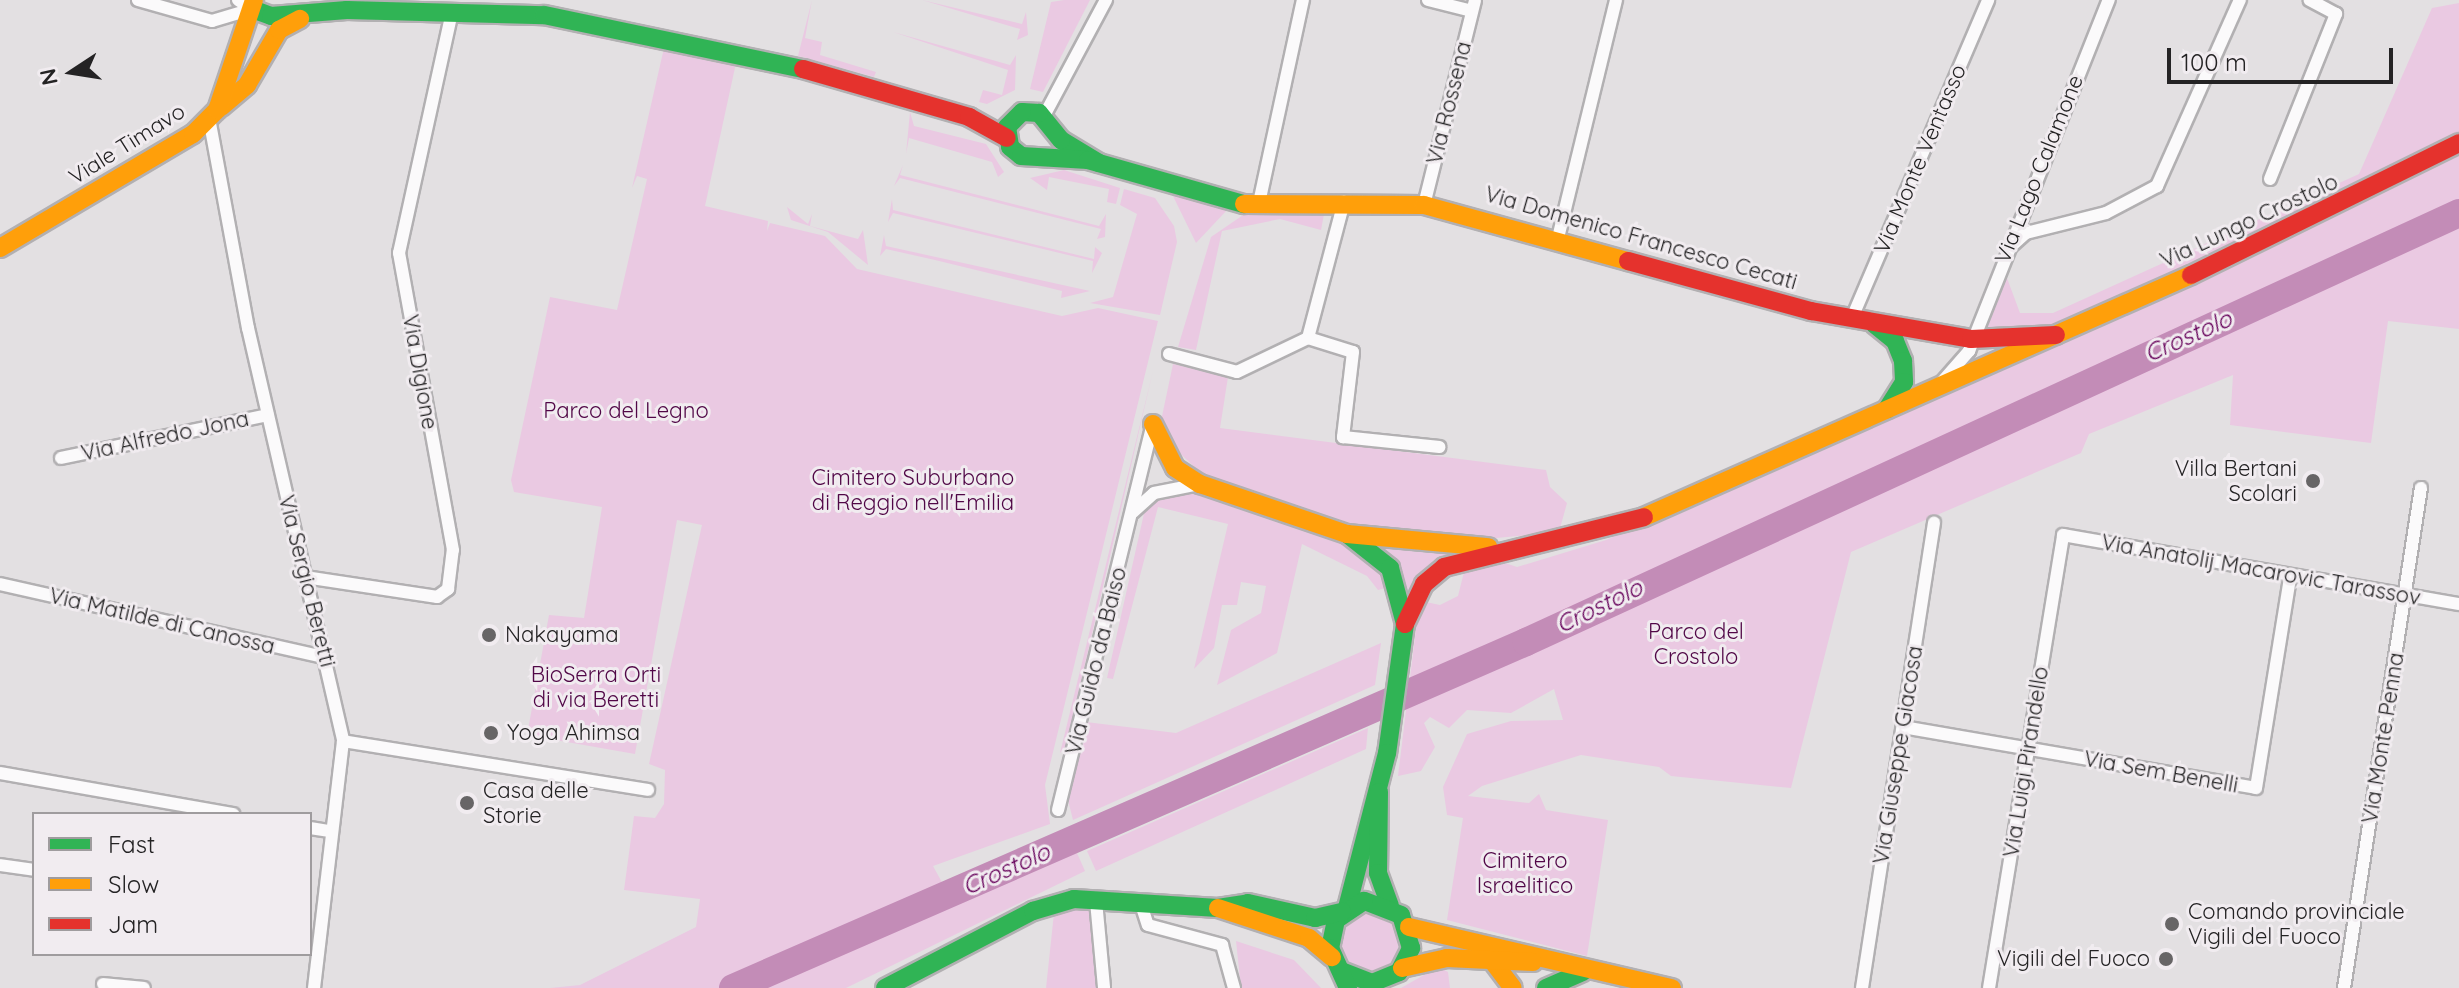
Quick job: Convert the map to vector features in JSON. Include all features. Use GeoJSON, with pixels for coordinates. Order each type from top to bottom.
{"type":"FeatureCollection","features":[{"type":"Feature","properties":{"kind":"street"},"geometry":{"type":"LineString","coordinates":[[138,0],[212,21],[248,3],[311,16],[452,12],[544,15],[652,35],[969,117],[1007,138],[1021,156],[1039,155],[1099,163]]}},
{"type":"Feature","properties":{"kind":"street"},"geometry":{"type":"LineString","coordinates":[[1039,155],[1051,142],[1048,122],[1106,0]]}},
{"type":"Feature","properties":{"kind":"street"},"geometry":{"type":"LineString","coordinates":[[1259,203],[1303,0]]}},
{"type":"Feature","properties":{"kind":"street"},"geometry":{"type":"LineString","coordinates":[[1428,0],[1473,5]]}},
{"type":"Feature","properties":{"kind":"street"},"geometry":{"type":"LineString","coordinates":[[1558,238],[1616,0]]}},
{"type":"Feature","properties":{"kind":"street","name":"Via Monte Ventasso"},"geometry":{"type":"LineString","coordinates":[[1860,319],[1988,0]]}},
{"type":"Feature","properties":{"kind":"street","name":"Via Lago Calamone"},"geometry":{"type":"LineString","coordinates":[[1971,339],[2109,0]]}},
{"type":"Feature","properties":{"kind":"street"},"geometry":{"type":"LineString","coordinates":[[2001,260],[2026,233],[2106,213],[2157,186],[2240,0]]}},
{"type":"Feature","properties":{"kind":"street"},"geometry":{"type":"LineString","coordinates":[[2270,179],[2336,14],[2310,0]]}},
{"type":"Feature","properties":{"kind":"street","name":"Viale Timavo"},"geometry":{"type":"LineString","coordinates":[[0,248],[166,153],[213,114],[248,3]]}},
{"type":"Feature","properties":{"kind":"street","name":"Via Rossena"},"geometry":{"type":"LineString","coordinates":[[1424,205],[1473,5]]}},
{"type":"Feature","properties":{"kind":"street","name":"Via Digione"},"geometry":{"type":"LineString","coordinates":[[305,577],[437,597],[448,589],[453,550],[399,253],[452,12]]}},
{"type":"Feature","properties":{"kind":"street"},"geometry":{"type":"LineString","coordinates":[[213,114],[247,85],[279,30],[311,16]]}},
{"type":"Feature","properties":{"kind":"street","name":"Via Sergio Beretti"},"geometry":{"type":"LineString","coordinates":[[213,114],[268,415],[343,741]]}},
{"type":"Feature","properties":{"kind":"street"},"geometry":{"type":"LineString","coordinates":[[969,117],[1014,117],[1048,122],[1099,163]]}},
{"type":"Feature","properties":{"kind":"street"},"geometry":{"type":"LineString","coordinates":[[1007,138],[1014,117]]}},
{"type":"Feature","properties":{"kind":"street","name":"Via Lungo Crostolo"},"geometry":{"type":"LineString","coordinates":[[1379,789],[1404,633],[1436,572],[1511,548],[1662,513],[2285,233],[2459,143]]}},
{"type":"Feature","properties":{"kind":"street","name":"Via Domenico Francesco Cecati"},"geometry":{"type":"LineString","coordinates":[[1099,163],[1151,183],[1259,203],[1424,205],[1558,238],[1641,267],[1860,319],[1971,339]]}},
{"type":"Feature","properties":{"kind":"street"},"geometry":{"type":"LineString","coordinates":[[1308,338],[1329,243],[1344,202]]}},
{"type":"Feature","properties":{"kind":"street"},"geometry":{"type":"LineString","coordinates":[[1860,319],[1889,334],[1903,361],[1904,382],[1885,411]]}},
{"type":"Feature","properties":{"kind":"street","name":"Via Lungo Crostolo"},"geometry":{"type":"LineString","coordinates":[[1932,390],[1964,360],[1971,339],[2056,335]]}},
{"type":"Feature","properties":{"kind":"street"},"geometry":{"type":"LineString","coordinates":[[1169,354],[1237,372],[1308,338],[1353,352],[1343,437],[1439,447]]}},
{"type":"Feature","properties":{"kind":"street","name":"Via Alfredo Jona"},"geometry":{"type":"LineString","coordinates":[[61,458],[268,415]]}},
{"type":"Feature","properties":{"kind":"street","name":"Via Lungo Crostolo"},"geometry":{"type":"LineString","coordinates":[[1153,424],[1175,468],[1200,484],[1347,534],[1511,548]]}},
{"type":"Feature","properties":{"kind":"street","name":"Via Guido da Baiso"},"geometry":{"type":"LineString","coordinates":[[1058,810],[1153,424]]}},
{"type":"Feature","properties":{"kind":"street"},"geometry":{"type":"LineString","coordinates":[[1133,512],[1154,493],[1200,484]]}},
{"type":"Feature","properties":{"kind":"street","name":"Via Monte Penna"},"geometry":{"type":"LineString","coordinates":[[2344,988],[2421,488]]}},
{"type":"Feature","properties":{"kind":"street","name":"Via Giuseppe Giacosa"},"geometry":{"type":"LineString","coordinates":[[1862,988],[1934,523]]}},
{"type":"Feature","properties":{"kind":"street","name":"Via Lungo Crostolo"},"geometry":{"type":"LineString","coordinates":[[1347,534],[1390,568],[1404,633]]}},
{"type":"Feature","properties":{"kind":"street","name":"Via Anatolij Macarovic Tarassov"},"geometry":{"type":"LineString","coordinates":[[2063,535],[2290,577],[2459,604]]}},
{"type":"Feature","properties":{"kind":"street","name":"Via Luigi Pirandello"},"geometry":{"type":"LineString","coordinates":[[1989,988],[2063,535]]}},
{"type":"Feature","properties":{"kind":"street","name":"Via Sem Benelli"},"geometry":{"type":"LineString","coordinates":[[1903,727],[2256,788],[2290,577]]}},
{"type":"Feature","properties":{"kind":"street","name":"Via Matilde di Canossa"},"geometry":{"type":"LineString","coordinates":[[0,584],[325,657]]}},
{"type":"Feature","properties":{"kind":"street"},"geometry":{"type":"LineString","coordinates":[[314,988],[316,909],[343,741],[648,790]]}},
{"type":"Feature","properties":{"kind":"street"},"geometry":{"type":"LineString","coordinates":[[0,773],[222,812]]}},
{"type":"Feature","properties":{"kind":"street"},"geometry":{"type":"LineString","coordinates":[[1379,789],[1378,873],[1390,906],[1409,927],[1540,962],[1672,988]]}},
{"type":"Feature","properties":{"kind":"street"},"geometry":{"type":"LineString","coordinates":[[1341,972],[1329,938],[1344,910],[1366,817],[1379,789]]}},
{"type":"Feature","properties":{"kind":"street"},"geometry":{"type":"LineString","coordinates":[[312,828],[330,831]]}},
{"type":"Feature","properties":{"kind":"street"},"geometry":{"type":"LineString","coordinates":[[0,865],[32,870]]}},
{"type":"Feature","properties":{"kind":"street"},"geometry":{"type":"LineString","coordinates":[[885,988],[1033,911],[1096,901],[1140,901],[1218,908],[1309,938],[1341,972],[1365,983],[1383,984],[1402,968],[1411,948],[1409,927]]}},
{"type":"Feature","properties":{"kind":"street"},"geometry":{"type":"LineString","coordinates":[[1096,901],[1104,988]]}},
{"type":"Feature","properties":{"kind":"street"},"geometry":{"type":"LineString","coordinates":[[1140,901],[1148,925],[1222,945],[1234,988]]}},
{"type":"Feature","properties":{"kind":"street"},"geometry":{"type":"LineString","coordinates":[[1218,908],[1248,903],[1315,918],[1373,901],[1390,906]]}},
{"type":"Feature","properties":{"kind":"street"},"geometry":{"type":"LineString","coordinates":[[1402,968],[1447,958],[1494,963],[1540,962]]}},
{"type":"Feature","properties":{"kind":"street"},"geometry":{"type":"LineString","coordinates":[[1494,963],[1513,988]]}},
{"type":"Feature","properties":{"kind":"street"},"geometry":{"type":"LineString","coordinates":[[1546,988],[1586,971]]}},
{"type":"Feature","properties":{"kind":"street"},"geometry":{"type":"LineString","coordinates":[[103,984],[144,988]]}},
{"type":"Feature","properties":{"kind":"green space"},"geometry":{"type":"Polygon","coordinates":[[[812,0],[805,38],[822,42],[820,55],[876,72],[874,77],[798,56],[812,0]]]}},
{"type":"Feature","properties":{"kind":"green space"},"geometry":{"type":"Polygon","coordinates":[[[922,0],[1022,24],[1026,12],[1028,35],[1017,40],[1020,29],[922,0]]]}},
{"type":"Feature","properties":{"kind":"green space"},"geometry":{"type":"Polygon","coordinates":[[[1090,0],[1043,92],[1030,89],[1051,2],[1090,0]]]}},
{"type":"Feature","properties":{"kind":"green space","name":"Parco del Crostolo"},"geometry":{"type":"Polygon","coordinates":[[[2459,3],[2459,329],[2388,321],[2371,443],[2230,425],[2233,375],[2089,434],[2081,453],[1851,552],[1791,788],[1671,776],[1659,767],[1581,755],[1482,786],[1468,796],[1529,803],[1539,794],[1546,810],[1608,820],[1587,956],[1447,920],[1463,818],[1447,815],[1443,787],[1467,734],[1511,721],[1563,720],[1554,689],[1511,713],[1467,710],[1449,728],[1430,717],[1424,723],[1435,747],[1421,771],[1398,776],[1417,621],[1426,602],[1440,605],[1458,596],[1465,568],[1499,561],[1517,567],[1606,540],[2067,336],[1984,335],[2004,270],[2020,313],[2053,313],[2359,174],[2432,8],[2459,3]]]}},
{"type":"Feature","properties":{"kind":"green space"},"geometry":{"type":"Polygon","coordinates":[[[893,32],[1010,65],[1016,55],[1015,90],[987,104],[979,102],[983,90],[1002,95],[1008,70],[893,32]]]}},
{"type":"Feature","properties":{"kind":"green space","name":"Cimitero Suburbano di Reggio nell'Emilia"},"geometry":{"type":"Polygon","coordinates":[[[664,48],[736,63],[705,206],[768,221],[767,231],[770,223],[825,236],[857,269],[1062,316],[1098,308],[1158,321],[1045,785],[1050,824],[933,866],[949,895],[1077,853],[1085,871],[846,988],[550,988],[580,985],[696,927],[700,899],[624,890],[634,816],[655,818],[664,804],[665,770],[649,764],[702,525],[677,520],[635,754],[527,735],[549,615],[584,618],[602,507],[514,492],[511,480],[550,297],[617,310],[647,179],[637,176],[632,188],[664,48]]]}},
{"type":"Feature","properties":{"kind":"green space"},"geometry":{"type":"Polygon","coordinates":[[[910,112],[914,126],[986,144],[1004,172],[998,177],[992,162],[909,138],[906,154],[910,112]]]}},
{"type":"Feature","properties":{"kind":"green space"},"geometry":{"type":"Polygon","coordinates":[[[903,165],[900,175],[1099,226],[1106,214],[1105,237],[1097,239],[1101,229],[900,178],[894,186],[903,165]]]}},
{"type":"Feature","properties":{"kind":"green space"},"geometry":{"type":"Polygon","coordinates":[[[1064,170],[1120,188],[1116,204],[1107,202],[1109,189],[1049,177],[1047,190],[1030,178],[1064,170]]]}},
{"type":"Feature","properties":{"kind":"green space"},"geometry":{"type":"Polygon","coordinates":[[[1124,189],[1155,198],[1174,226],[1177,242],[1160,315],[1090,303],[1113,297],[1137,214],[1120,205],[1124,189]]]}},
{"type":"Feature","properties":{"kind":"green space"},"geometry":{"type":"Polygon","coordinates":[[[1172,194],[1228,209],[1196,243],[1172,194]]]}},
{"type":"Feature","properties":{"kind":"green space"},"geometry":{"type":"Polygon","coordinates":[[[892,199],[893,210],[1094,259],[1095,247],[1102,253],[1092,273],[1093,261],[893,213],[888,222],[892,199]]]}},
{"type":"Feature","properties":{"kind":"green space"},"geometry":{"type":"Polygon","coordinates":[[[787,207],[808,224],[812,214],[810,226],[858,239],[863,230],[868,265],[828,232],[791,220],[787,207]]]}},
{"type":"Feature","properties":{"kind":"green space"},"geometry":{"type":"Polygon","coordinates":[[[1286,209],[1324,214],[1321,230],[1280,219],[1222,231],[1196,350],[1178,347],[1211,237],[1249,211],[1286,209]]]}},
{"type":"Feature","properties":{"kind":"green space"},"geometry":{"type":"Polygon","coordinates":[[[884,235],[886,246],[1090,291],[1061,298],[1062,291],[935,260],[886,249],[880,256],[884,235]]]}},
{"type":"Feature","properties":{"kind":"green space"},"geometry":{"type":"Polygon","coordinates":[[[1173,364],[1228,377],[1220,428],[1546,470],[1550,487],[1567,503],[1559,532],[1475,540],[1366,530],[1207,479],[1166,440],[1161,421],[1173,364]]]}},
{"type":"Feature","properties":{"kind":"green space"},"geometry":{"type":"Polygon","coordinates":[[[1153,371],[1066,746],[1060,753],[1153,371]]]}},
{"type":"Feature","properties":{"kind":"green space"},"geometry":{"type":"Polygon","coordinates":[[[1192,493],[1335,540],[1379,565],[1389,587],[1378,590],[1367,576],[1302,544],[1277,653],[1217,685],[1231,630],[1261,613],[1266,586],[1241,582],[1237,605],[1222,605],[1214,648],[1194,669],[1228,524],[1158,507],[1113,679],[1107,678],[1145,509],[1154,500],[1192,493]]]}},
{"type":"Feature","properties":{"kind":"green space"},"geometry":{"type":"Polygon","coordinates":[[[1372,543],[1457,555],[1420,575],[1408,597],[1402,572],[1372,543]]]}},
{"type":"Feature","properties":{"kind":"green space"},"geometry":{"type":"Polygon","coordinates":[[[1381,643],[1375,685],[1073,820],[1067,796],[1086,722],[1176,733],[1381,643]]]}},
{"type":"Feature","properties":{"kind":"green space"},"geometry":{"type":"Polygon","coordinates":[[[1368,728],[1366,749],[1096,871],[1087,851],[1368,728]]]}},
{"type":"Feature","properties":{"kind":"green space"},"geometry":{"type":"Polygon","coordinates":[[[1096,901],[1104,988],[1046,988],[1054,913],[1096,901]]]}},
{"type":"Feature","properties":{"kind":"green space"},"geometry":{"type":"Polygon","coordinates":[[[1369,912],[1381,914],[1390,921],[1397,930],[1397,954],[1390,963],[1381,970],[1369,972],[1357,970],[1348,963],[1341,954],[1339,942],[1341,930],[1348,921],[1357,914],[1369,912]]]}},
{"type":"Feature","properties":{"kind":"green space"},"geometry":{"type":"Polygon","coordinates":[[[1236,941],[1294,960],[1321,988],[1241,988],[1236,941]]]}},
{"type":"Feature","properties":{"kind":"green space"},"geometry":{"type":"Polygon","coordinates":[[[1438,967],[1448,972],[1450,988],[1401,988],[1438,967]]]}},
{"type":"Feature","properties":{"kind":"waterway","name":"Crostolo"},"geometry":{"type":"LineString","coordinates":[[733,988],[1526,642],[2459,213]]}},
{"type":"Feature","properties":{"kind":"traffic: fast"},"geometry":{"type":"LineString","coordinates":[[252,9],[271,16],[347,10],[544,15],[803,69]]}},
{"type":"Feature","properties":{"kind":"traffic: fast"},"geometry":{"type":"LineString","coordinates":[[1099,163],[1061,140],[1039,113],[1022,112],[1007,127],[1010,147],[1021,156],[1088,160],[1244,204]]}},
{"type":"Feature","properties":{"kind":"traffic: fast"},"geometry":{"type":"LineString","coordinates":[[1874,324],[1895,341],[1903,361],[1904,382],[1887,409]]}},
{"type":"Feature","properties":{"kind":"traffic: fast"},"geometry":{"type":"LineString","coordinates":[[1347,534],[1390,568],[1405,624],[1387,753],[1347,908]]}},
{"type":"Feature","properties":{"kind":"traffic: fast"},"geometry":{"type":"LineString","coordinates":[[1379,792],[1378,873],[1390,906]]}},
{"type":"Feature","properties":{"kind":"traffic: fast"},"geometry":{"type":"LineString","coordinates":[[885,988],[1033,911],[1074,899],[1218,908],[1248,903],[1315,918],[1342,912]]}},
{"type":"Feature","properties":{"kind":"traffic: fast"},"geometry":{"type":"LineString","coordinates":[[1341,971],[1372,983],[1399,972],[1411,948],[1401,915],[1364,901],[1336,920],[1330,948],[1348,988]]}},
{"type":"Feature","properties":{"kind":"traffic: fast"},"geometry":{"type":"LineString","coordinates":[[1546,988],[1583,972]]}},
{"type":"Feature","properties":{"kind":"traffic: slow"},"geometry":{"type":"LineString","coordinates":[[0,248],[193,134],[217,110],[254,0]]}},
{"type":"Feature","properties":{"kind":"traffic: slow"},"geometry":{"type":"LineString","coordinates":[[221,107],[247,85],[279,30],[300,19]]}},
{"type":"Feature","properties":{"kind":"traffic: slow"},"geometry":{"type":"LineString","coordinates":[[1244,204],[1424,205],[1628,261]]}},
{"type":"Feature","properties":{"kind":"traffic: slow"},"geometry":{"type":"LineString","coordinates":[[1644,517],[2191,275]]}},
{"type":"Feature","properties":{"kind":"traffic: slow"},"geometry":{"type":"LineString","coordinates":[[1153,424],[1175,468],[1200,484],[1347,534],[1488,547]]}},
{"type":"Feature","properties":{"kind":"traffic: slow"},"geometry":{"type":"LineString","coordinates":[[1218,908],[1309,938],[1332,957]]}},
{"type":"Feature","properties":{"kind":"traffic: slow"},"geometry":{"type":"LineString","coordinates":[[1409,927],[1672,988]]}},
{"type":"Feature","properties":{"kind":"traffic: slow"},"geometry":{"type":"LineString","coordinates":[[1402,968],[1447,958],[1533,962]]}},
{"type":"Feature","properties":{"kind":"traffic: slow"},"geometry":{"type":"LineString","coordinates":[[1494,963],[1513,988]]}},
{"type":"Feature","properties":{"kind":"traffic: jam"},"geometry":{"type":"LineString","coordinates":[[803,69],[969,117],[1007,138]]}},
{"type":"Feature","properties":{"kind":"traffic: jam"},"geometry":{"type":"LineString","coordinates":[[2191,275],[2459,143]]}},
{"type":"Feature","properties":{"kind":"traffic: jam"},"geometry":{"type":"LineString","coordinates":[[1628,261],[1811,311],[1971,339],[2056,335]]}},
{"type":"Feature","properties":{"kind":"traffic: jam"},"geometry":{"type":"LineString","coordinates":[[1405,624],[1424,584],[1444,567],[1644,517]]}},
{"type":"Feature","properties":{"kind":"place","name":"Villa Bertani Scolari"},"geometry":{"type":"Point","coordinates":[2313,481]}},
{"type":"Feature","properties":{"kind":"place","name":"Nakayama"},"geometry":{"type":"Point","coordinates":[489,635]}},
{"type":"Feature","properties":{"kind":"place","name":"Yoga Ahimsa"},"geometry":{"type":"Point","coordinates":[491,733]}},
{"type":"Feature","properties":{"kind":"place","name":"Casa delle Storie"},"geometry":{"type":"Point","coordinates":[467,803]}},
{"type":"Feature","properties":{"kind":"place","name":"Comando provinciale Vigili del Fuoco"},"geometry":{"type":"Point","coordinates":[2172,924]}},
{"type":"Feature","properties":{"kind":"place","name":"Vigili del Fuoco"},"geometry":{"type":"Point","coordinates":[2166,959]}},
{"type":"Feature","properties":{"kind":"park label","name":"Parco del Legno"},"geometry":{"type":"Point","coordinates":[626,411]}},
{"type":"Feature","properties":{"kind":"park label","name":"BioSerra Orti di via Beretti"},"geometry":{"type":"Point","coordinates":[596,686]}},
{"type":"Feature","properties":{"kind":"park label","name":"Cimitero Israelitico"},"geometry":{"type":"Point","coordinates":[1525,872]}}]}
